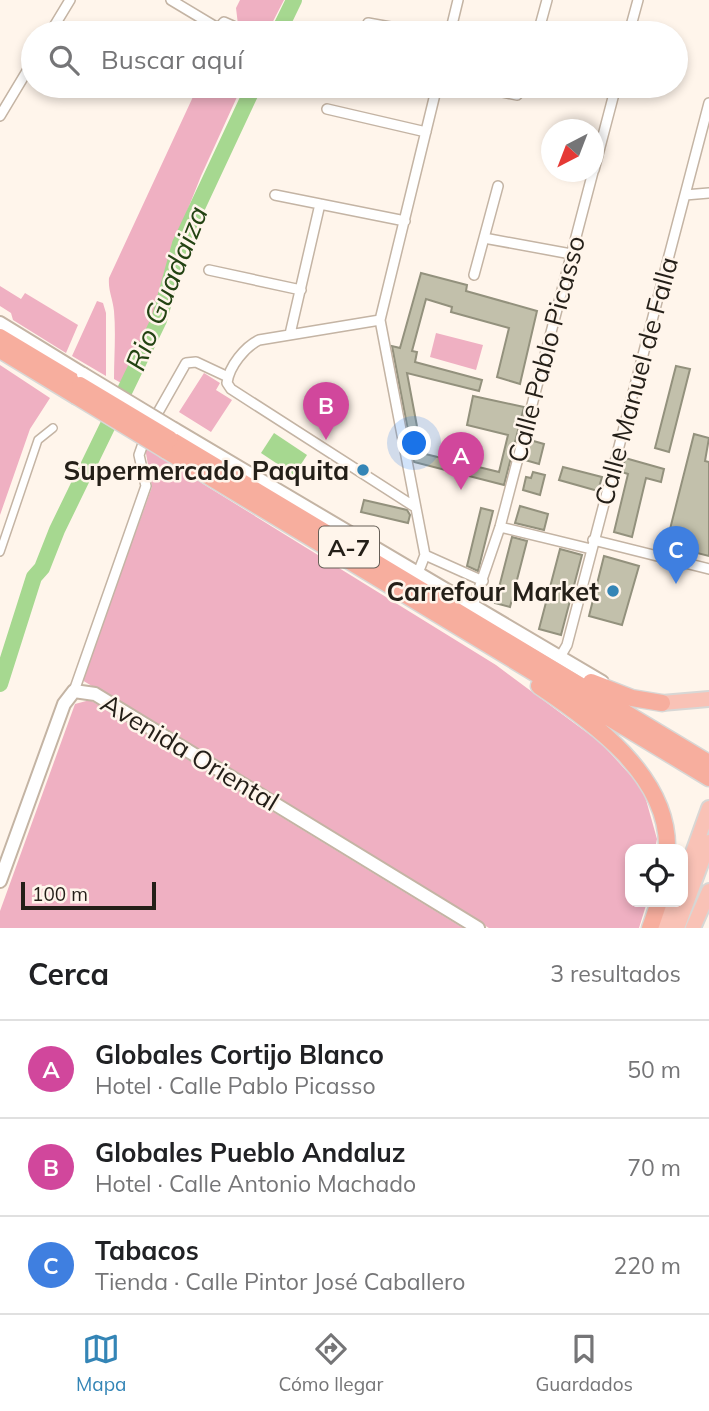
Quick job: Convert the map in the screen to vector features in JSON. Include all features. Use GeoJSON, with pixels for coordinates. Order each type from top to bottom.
{"type":"FeatureCollection","features":[{"type":"Feature","properties":{"kind":"highway","name":"A-7"},"geometry":{"type":"LineString","coordinates":[[0,337],[528,655],[705,768]]}},
{"type":"Feature","properties":{"kind":"highway","name":"A-7"},"geometry":{"type":"LineString","coordinates":[[0,351],[80,385]]}},
{"type":"Feature","properties":{"kind":"highway","name":"A-7"},"geometry":{"type":"LineString","coordinates":[[170,439],[479,639],[705,768]]}},
{"type":"Feature","properties":{"kind":"highway"},"geometry":{"type":"LineString","coordinates":[[479,639],[498,658],[559,700],[640,772],[660,806],[666,844]]}},
{"type":"Feature","properties":{"kind":"highway"},"geometry":{"type":"LineString","coordinates":[[528,655],[555,663],[617,693],[662,703]]}},
{"type":"Feature","properties":{"kind":"highway"},"geometry":{"type":"LineString","coordinates":[[650,928],[657,907]]}},
{"type":"Feature","properties":{"kind":"main road"},"geometry":{"type":"LineString","coordinates":[[662,703],[709,699]]}},
{"type":"Feature","properties":{"kind":"main road"},"geometry":{"type":"LineString","coordinates":[[688,866],[709,808]]}},
{"type":"Feature","properties":{"kind":"main road"},"geometry":{"type":"LineString","coordinates":[[677,928],[709,842]]}},
{"type":"Feature","properties":{"kind":"main road"},"geometry":{"type":"LineString","coordinates":[[693,928],[709,891]]}},
{"type":"Feature","properties":{"kind":"main road"},"geometry":{"type":"LineString","coordinates":[[666,928],[673,907]]}},
{"type":"Feature","properties":{"kind":"street"},"geometry":{"type":"LineString","coordinates":[[57,21],[70,0]]}},
{"type":"Feature","properties":{"kind":"street"},"geometry":{"type":"LineString","coordinates":[[171,0],[202,21]]}},
{"type":"Feature","properties":{"kind":"street"},"geometry":{"type":"LineString","coordinates":[[453,21],[458,0]]}},
{"type":"Feature","properties":{"kind":"street"},"geometry":{"type":"LineString","coordinates":[[541,21],[547,0]]}},
{"type":"Feature","properties":{"kind":"street"},"geometry":{"type":"LineString","coordinates":[[632,21],[638,0]]}},
{"type":"Feature","properties":{"kind":"street"},"geometry":{"type":"LineString","coordinates":[[0,116],[21,81]]}},
{"type":"Feature","properties":{"kind":"street"},"geometry":{"type":"LineString","coordinates":[[418,573],[425,555],[380,320],[434,98]]}},
{"type":"Feature","properties":{"kind":"street","name":"Calle Pablo Picasso"},"geometry":{"type":"LineString","coordinates":[[604,128],[612,98]]}},
{"type":"Feature","properties":{"kind":"street","name":"Calle Manuel de Falla"},"geometry":{"type":"LineString","coordinates":[[560,657],[567,645],[709,103]]}},
{"type":"Feature","properties":{"kind":"street"},"geometry":{"type":"LineString","coordinates":[[327,109],[426,132]]}},
{"type":"Feature","properties":{"kind":"street","name":"Calle Pablo Picasso"},"geometry":{"type":"LineString","coordinates":[[473,606],[500,527],[590,182]]}},
{"type":"Feature","properties":{"kind":"street"},"geometry":{"type":"LineString","coordinates":[[474,275],[498,186]]}},
{"type":"Feature","properties":{"kind":"street"},"geometry":{"type":"LineString","coordinates":[[685,195],[709,193]]}},
{"type":"Feature","properties":{"kind":"street"},"geometry":{"type":"LineString","coordinates":[[275,195],[405,220]]}},
{"type":"Feature","properties":{"kind":"street"},"geometry":{"type":"LineString","coordinates":[[290,334],[320,204]]}},
{"type":"Feature","properties":{"kind":"street"},"geometry":{"type":"LineString","coordinates":[[484,239],[571,254]]}},
{"type":"Feature","properties":{"kind":"street"},"geometry":{"type":"LineString","coordinates":[[209,270],[301,290]]}},
{"type":"Feature","properties":{"kind":"street"},"geometry":{"type":"LineString","coordinates":[[380,320],[290,334],[248,345],[228,377],[231,390],[415,507]]}},
{"type":"Feature","properties":{"kind":"street"},"geometry":{"type":"LineString","coordinates":[[0,323],[80,385],[170,439],[418,573],[612,687],[662,703]]}},
{"type":"Feature","properties":{"kind":"street"},"geometry":{"type":"LineString","coordinates":[[74,691],[146,486],[140,447],[184,365],[189,362],[228,377]]}},
{"type":"Feature","properties":{"kind":"street"},"geometry":{"type":"LineString","coordinates":[[0,552],[38,440],[53,428]]}},
{"type":"Feature","properties":{"kind":"street"},"geometry":{"type":"LineString","coordinates":[[500,527],[709,569]]}},
{"type":"Feature","properties":{"kind":"street"},"geometry":{"type":"LineString","coordinates":[[425,555],[483,581]]}},
{"type":"Feature","properties":{"kind":"street","name":"Avenida Oriental"},"geometry":{"type":"LineString","coordinates":[[0,881],[64,704],[74,691],[95,694],[478,928]]}},
{"type":"Feature","properties":{"kind":"shaded area"},"geometry":{"type":"Polygon","coordinates":[[[240,0],[284,0],[273,21],[238,21],[236,8],[240,0]]]}},
{"type":"Feature","properties":{"kind":"shaded area"},"geometry":{"type":"Polygon","coordinates":[[[192,98],[237,98],[178,234],[166,286],[150,328],[123,384],[114,379],[115,320],[109,278],[192,98]]]}},
{"type":"Feature","properties":{"kind":"shaded area"},"geometry":{"type":"Polygon","coordinates":[[[0,286],[21,299],[25,293],[78,325],[66,353],[13,320],[11,313],[0,306],[0,286]]]}},
{"type":"Feature","properties":{"kind":"shaded area"},"geometry":{"type":"Polygon","coordinates":[[[97,301],[103,303],[106,313],[106,376],[72,356],[97,301]]]}},
{"type":"Feature","properties":{"kind":"shaded area"},"geometry":{"type":"Polygon","coordinates":[[[436,333],[483,345],[476,370],[430,357],[436,333]]]}},
{"type":"Feature","properties":{"kind":"shaded area"},"geometry":{"type":"Polygon","coordinates":[[[0,365],[50,398],[30,429],[0,515],[0,365]]]}},
{"type":"Feature","properties":{"kind":"shaded area"},"geometry":{"type":"Polygon","coordinates":[[[204,373],[220,383],[216,390],[232,400],[211,432],[179,412],[204,373]]]}},
{"type":"Feature","properties":{"kind":"shaded area"},"geometry":{"type":"Polygon","coordinates":[[[274,433],[307,455],[294,475],[261,453],[274,433]]]}},
{"type":"Feature","properties":{"kind":"shaded area"},"geometry":{"type":"Polygon","coordinates":[[[145,448],[496,665],[601,743],[643,789],[657,839],[656,844],[625,844],[625,907],[645,907],[639,928],[489,928],[82,680],[152,487],[145,448]]]}},
{"type":"Feature","properties":{"kind":"shaded area"},"geometry":{"type":"Polygon","coordinates":[[[90,700],[463,928],[0,928],[0,911],[75,704],[90,700]]]}},
{"type":"Feature","properties":{"kind":"building"},"geometry":{"type":"Polygon","coordinates":[[[421,273],[467,285],[466,291],[537,311],[520,384],[497,377],[509,328],[451,312],[452,307],[426,299],[412,351],[417,352],[415,362],[482,380],[479,391],[407,373],[419,437],[417,452],[499,472],[508,435],[467,425],[473,396],[524,407],[504,485],[414,462],[392,346],[400,348],[421,273]]]}},
{"type":"Feature","properties":{"kind":"building"},"geometry":{"type":"Polygon","coordinates":[[[676,366],[690,369],[669,452],[655,448],[676,366]]]}},
{"type":"Feature","properties":{"kind":"building"},"geometry":{"type":"Polygon","coordinates":[[[694,434],[709,438],[705,461],[709,462],[709,556],[666,545],[694,434]]]}},
{"type":"Feature","properties":{"kind":"building"},"geometry":{"type":"Polygon","coordinates":[[[530,440],[544,444],[539,464],[525,460],[530,440]]]}},
{"type":"Feature","properties":{"kind":"building"},"geometry":{"type":"Polygon","coordinates":[[[625,458],[664,469],[661,482],[646,478],[632,537],[614,532],[628,474],[622,472],[625,458]]]}},
{"type":"Feature","properties":{"kind":"building"},"geometry":{"type":"Polygon","coordinates":[[[563,467],[602,477],[598,491],[559,480],[563,467]]]}},
{"type":"Feature","properties":{"kind":"building"},"geometry":{"type":"Polygon","coordinates":[[[533,472],[545,475],[540,495],[523,490],[526,477],[531,478],[533,472]]]}},
{"type":"Feature","properties":{"kind":"building"},"geometry":{"type":"Polygon","coordinates":[[[364,500],[407,510],[410,515],[408,523],[361,512],[364,500]]]}},
{"type":"Feature","properties":{"kind":"building"},"geometry":{"type":"Polygon","coordinates":[[[520,506],[548,514],[544,530],[515,523],[520,506]]]}},
{"type":"Feature","properties":{"kind":"building"},"geometry":{"type":"Polygon","coordinates":[[[481,508],[493,511],[478,571],[467,566],[481,508]]]}},
{"type":"Feature","properties":{"kind":"building"},"geometry":{"type":"Polygon","coordinates":[[[512,537],[527,541],[510,607],[495,603],[512,537]]]}},
{"type":"Feature","properties":{"kind":"building"},"geometry":{"type":"Polygon","coordinates":[[[560,549],[582,555],[561,635],[539,629],[560,549]]]}},
{"type":"Feature","properties":{"kind":"building","name":"Carrefour Market"},"geometry":{"type":"Polygon","coordinates":[[[604,556],[639,566],[622,625],[589,616],[604,556]]]}},
{"type":"Feature","properties":{"kind":"waterway","name":"Rio Guadaiza"},"geometry":{"type":"LineString","coordinates":[[284,21],[294,0]]}},
{"type":"Feature","properties":{"kind":"waterway","name":"Rio Guadaiza"},"geometry":{"type":"LineString","coordinates":[[0,684],[34,577],[42,568],[57,530],[159,320],[180,244],[248,98]]}},
{"type":"Feature","properties":{"kind":"place","name":"Globales Pueblo Andaluz"},"geometry":{"type":"Point","coordinates":[326,440]}},
{"type":"Feature","properties":{"kind":"place","name":"Supermercado Paquita"},"geometry":{"type":"Point","coordinates":[363,470]}},
{"type":"Feature","properties":{"kind":"place","name":"Globales Cortijo Blanco"},"geometry":{"type":"Point","coordinates":[461,490]}},
{"type":"Feature","properties":{"kind":"place","name":"Tabacos"},"geometry":{"type":"Point","coordinates":[676,584]}},
{"type":"Feature","properties":{"kind":"place","name":"Carrefour Market"},"geometry":{"type":"Point","coordinates":[613,591]}}]}
